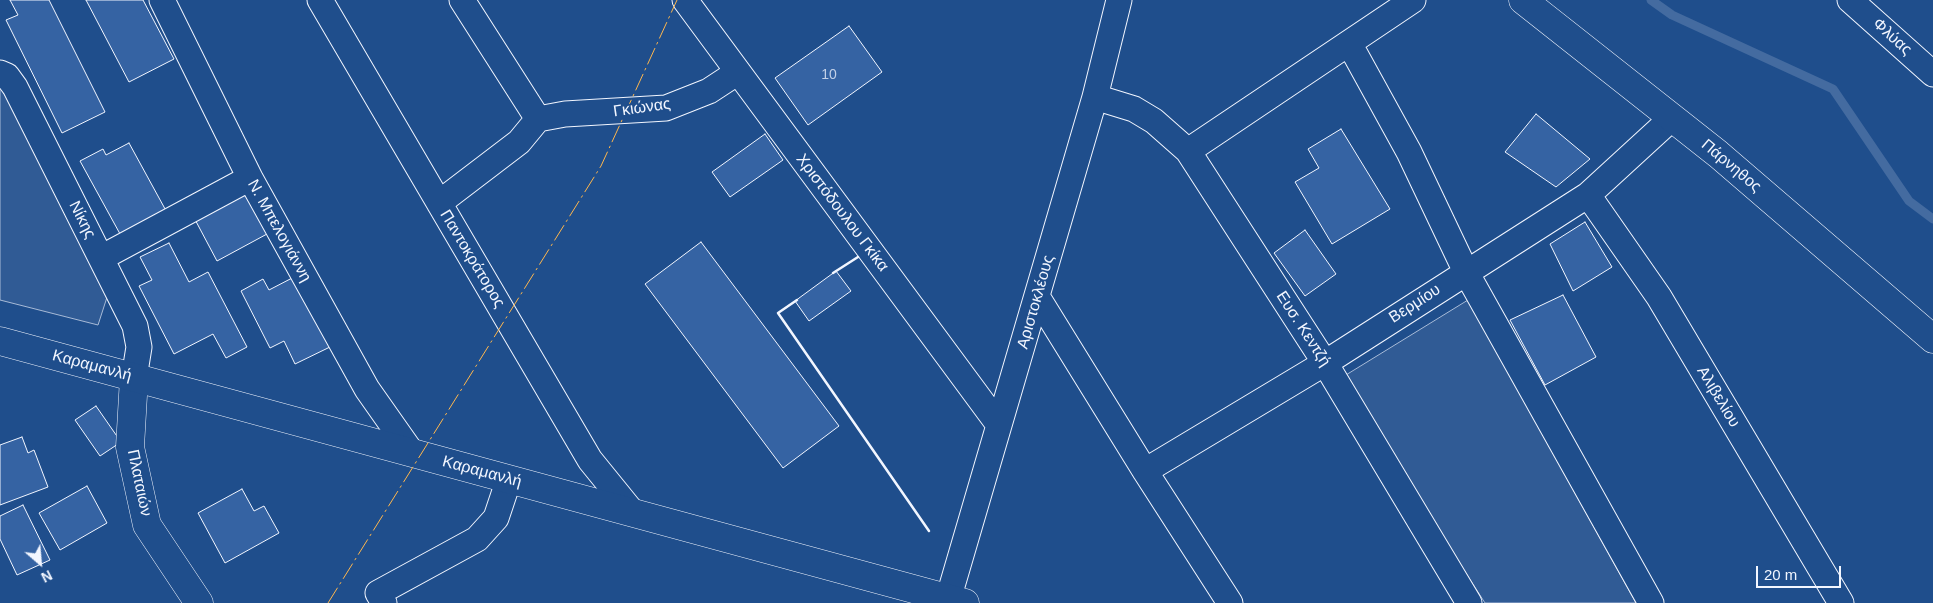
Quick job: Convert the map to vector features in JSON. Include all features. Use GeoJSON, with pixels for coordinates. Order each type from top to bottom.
{"type":"FeatureCollection","features":[{"type":"Feature","properties":{"kind":"main road","name":"Πάρνηθος"},"geometry":{"type":"LineString","coordinates":[[1523,0],[1718,154],[1933,339]]}},
{"type":"Feature","properties":{"kind":"main road","name":"Καραμανλή"},"geometry":{"type":"LineString","coordinates":[[0,341],[953,602]]}},
{"type":"Feature","properties":{"kind":"main road","name":"Πλαταιών"},"geometry":{"type":"LineString","coordinates":[[134,378],[130,448],[147,525],[199,603]]}},
{"type":"Feature","properties":{"kind":"street","name":"Ν. Μπελογιάννη"},"geometry":{"type":"LineString","coordinates":[[162,0],[250,178],[367,389],[412,453]]}},
{"type":"Feature","properties":{"kind":"street","name":"Παντοκράτορος"},"geometry":{"type":"LineString","coordinates":[[320,0],[590,460],[633,513]]}},
{"type":"Feature","properties":{"kind":"street"},"geometry":{"type":"LineString","coordinates":[[439,204],[519,142],[538,118],[462,0]]}},
{"type":"Feature","properties":{"kind":"street","name":"Χριστόδουλου Γκίκα"},"geometry":{"type":"LineString","coordinates":[[685,0],[999,425]]}},
{"type":"Feature","properties":{"kind":"street","name":"Αριστοκλέους"},"geometry":{"type":"LineString","coordinates":[[953,602],[999,425],[1038,298],[1095,97],[1119,0]]}},
{"type":"Feature","properties":{"kind":"street"},"geometry":{"type":"LineString","coordinates":[[1188,151],[1412,0]]}},
{"type":"Feature","properties":{"kind":"street","name":"Φλύας"},"geometry":{"type":"LineString","coordinates":[[1850,0],[1933,74]]}},
{"type":"Feature","properties":{"kind":"street"},"geometry":{"type":"LineString","coordinates":[[1348,43],[1409,152],[1466,272],[1651,603]]}},
{"type":"Feature","properties":{"kind":"street","name":"Γκιώνας"},"geometry":{"type":"LineString","coordinates":[[538,118],[565,114],[666,108],[709,91],[738,72]]}},
{"type":"Feature","properties":{"kind":"street","name":"Νίκης"},"geometry":{"type":"LineString","coordinates":[[0,73],[7,76],[15,87],[136,326],[139,347],[134,378]]}},
{"type":"Feature","properties":{"kind":"street","name":"Ευσ. Κεντζή"},"geometry":{"type":"LineString","coordinates":[[1095,97],[1134,110],[1154,121],[1188,151],[1325,363],[1469,603]]}},
{"type":"Feature","properties":{"kind":"street","name":"Βερμίου"},"geometry":{"type":"LineString","coordinates":[[1144,471],[1325,363],[1588,195],[1672,118]]}},
{"type":"Feature","properties":{"kind":"street"},"geometry":{"type":"LineString","coordinates":[[101,258],[250,178]]}},
{"type":"Feature","properties":{"kind":"street","name":"Αλιβελίου"},"geometry":{"type":"LineString","coordinates":[[1588,195],[1659,297],[1841,603]]}},
{"type":"Feature","properties":{"kind":"street"},"geometry":{"type":"LineString","coordinates":[[1038,298],[1144,471],[1230,603]]}},
{"type":"Feature","properties":{"kind":"street"},"geometry":{"type":"LineString","coordinates":[[381,598],[477,540],[496,518],[509,479]]}},
{"type":"Feature","properties":{"kind":"shaded area"},"geometry":{"type":"Polygon","coordinates":[[[0,86],[110,288],[98,325],[0,300],[0,86]]]}},
{"type":"Feature","properties":{"kind":"shaded area"},"geometry":{"type":"Polygon","coordinates":[[[1468,300],[1636,603],[1485,603],[1341,378],[1468,300]]]}},
{"type":"Feature","properties":{"kind":"building"},"geometry":{"type":"Polygon","coordinates":[[[10,0],[49,0],[105,112],[62,133],[6,20],[18,15],[10,0]]]}},
{"type":"Feature","properties":{"kind":"building"},"geometry":{"type":"Polygon","coordinates":[[[86,0],[143,0],[174,59],[129,82],[86,0]]]}},
{"type":"Feature","properties":{"kind":"building"},"geometry":{"type":"Polygon","coordinates":[[[849,26],[882,72],[808,125],[775,78],[849,26]]]}},
{"type":"Feature","properties":{"kind":"building"},"geometry":{"type":"Polygon","coordinates":[[[1536,114],[1590,159],[1556,187],[1505,152],[1536,114]]]}},
{"type":"Feature","properties":{"kind":"building"},"geometry":{"type":"Polygon","coordinates":[[[1341,129],[1390,209],[1332,244],[1295,182],[1319,168],[1308,149],[1341,129]]]}},
{"type":"Feature","properties":{"kind":"building"},"geometry":{"type":"Polygon","coordinates":[[[765,134],[783,160],[730,197],[712,172],[765,134]]]}},
{"type":"Feature","properties":{"kind":"building"},"geometry":{"type":"Polygon","coordinates":[[[129,143],[170,218],[125,243],[80,161],[103,149],[106,155],[129,143]]]}},
{"type":"Feature","properties":{"kind":"building"},"geometry":{"type":"Polygon","coordinates":[[[241,185],[267,234],[217,261],[191,212],[241,185]]]}},
{"type":"Feature","properties":{"kind":"building"},"geometry":{"type":"Polygon","coordinates":[[[1585,222],[1612,267],[1573,291],[1550,244],[1585,222]]]}},
{"type":"Feature","properties":{"kind":"building"},"geometry":{"type":"Polygon","coordinates":[[[1305,230],[1336,274],[1305,296],[1274,253],[1305,230]]]}},
{"type":"Feature","properties":{"kind":"building"},"geometry":{"type":"Polygon","coordinates":[[[701,242],[839,426],[783,468],[645,284],[701,242]]]}},
{"type":"Feature","properties":{"kind":"building"},"geometry":{"type":"Polygon","coordinates":[[[169,243],[189,282],[208,272],[247,347],[226,358],[213,334],[174,354],[139,286],[152,280],[140,257],[169,243]]]}},
{"type":"Feature","properties":{"kind":"building"},"geometry":{"type":"Polygon","coordinates":[[[836,271],[851,291],[809,321],[795,301],[836,271]]]}},
{"type":"Feature","properties":{"kind":"building"},"geometry":{"type":"Polygon","coordinates":[[[296,276],[332,346],[295,364],[284,341],[270,348],[241,291],[263,279],[269,290],[296,276]]]}},
{"type":"Feature","properties":{"kind":"building"},"geometry":{"type":"Polygon","coordinates":[[[1563,295],[1596,357],[1545,385],[1510,320],[1563,295]]]}},
{"type":"Feature","properties":{"kind":"building"},"geometry":{"type":"Polygon","coordinates":[[[96,406],[121,442],[100,456],[75,420],[96,406]]]}},
{"type":"Feature","properties":{"kind":"building"},"geometry":{"type":"Polygon","coordinates":[[[22,437],[28,453],[34,450],[48,487],[0,505],[0,445],[22,437]]]}},
{"type":"Feature","properties":{"kind":"building"},"geometry":{"type":"Polygon","coordinates":[[[87,486],[107,523],[60,550],[39,513],[87,486]]]}},
{"type":"Feature","properties":{"kind":"building"},"geometry":{"type":"Polygon","coordinates":[[[242,489],[254,511],[264,506],[279,533],[225,563],[198,513],[242,489]]]}},
{"type":"Feature","properties":{"kind":"building"},"geometry":{"type":"Polygon","coordinates":[[[23,505],[50,560],[17,575],[0,539],[0,516],[23,505]]]}},
{"type":"Feature","properties":{"kind":"waterway"},"geometry":{"type":"LineString","coordinates":[[1651,0],[1672,15],[1833,89],[1909,201],[1933,219]]}},
{"type":"Feature","properties":{"kind":"wall"},"geometry":{"type":"LineString","coordinates":[[833,273],[858,257]]}},
{"type":"Feature","properties":{"kind":"wall"},"geometry":{"type":"LineString","coordinates":[[797,300],[778,313],[929,531]]}},
{"type":"Feature","properties":{"kind":"power"},"geometry":{"type":"LineString","coordinates":[[328,603],[601,166],[677,0]]}}]}
